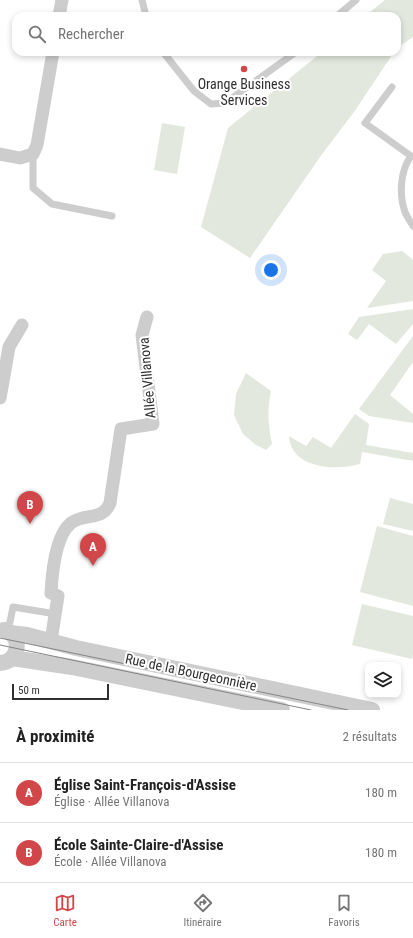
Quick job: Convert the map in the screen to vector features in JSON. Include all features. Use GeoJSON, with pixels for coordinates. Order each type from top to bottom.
{"type":"FeatureCollection","features":[{"type":"Feature","properties":{"kind":"street"},"geometry":{"type":"LineString","coordinates":[[60,12],[62,0]]}},
{"type":"Feature","properties":{"kind":"street"},"geometry":{"type":"LineString","coordinates":[[0,154],[20,158],[33,154],[37,145],[52,56]]}},
{"type":"Feature","properties":{"kind":"street","name":"Allée Villanova"},"geometry":{"type":"LineString","coordinates":[[51,641],[58,596],[51,593],[58,545],[61,535],[70,524],[76,520],[83,517],[101,514],[106,511],[110,503],[121,429],[153,424],[142,335],[147,317]]}},
{"type":"Feature","properties":{"kind":"street"},"geometry":{"type":"LineString","coordinates":[[0,398],[9,347],[22,325]]}},
{"type":"Feature","properties":{"kind":"street"},"geometry":{"type":"LineString","coordinates":[[5,631],[14,636],[17,644],[16,651],[6,660]]}},
{"type":"Feature","properties":{"kind":"street","name":"Rue de la Bourgeonnière"},"geometry":{"type":"LineString","coordinates":[[5,631],[98,653],[372,710]]}},
{"type":"Feature","properties":{"kind":"street","name":"Rue de la Bourgeonnière"},"geometry":{"type":"LineString","coordinates":[[6,660],[72,667],[244,706],[282,710]]}},
{"type":"Feature","properties":{"kind":"lane"},"geometry":{"type":"LineString","coordinates":[[142,0],[145,12]]}},
{"type":"Feature","properties":{"kind":"lane"},"geometry":{"type":"LineString","coordinates":[[342,12],[356,0]]}},
{"type":"Feature","properties":{"kind":"lane"},"geometry":{"type":"LineString","coordinates":[[166,56],[194,91],[211,104],[226,103],[291,56]]}},
{"type":"Feature","properties":{"kind":"lane"},"geometry":{"type":"LineString","coordinates":[[392,87],[365,123],[411,156],[408,160],[402,180],[401,194],[405,212],[413,226]]}},
{"type":"Feature","properties":{"kind":"lane"},"geometry":{"type":"LineString","coordinates":[[33,154],[32,188],[52,204],[112,216]]}},
{"type":"Feature","properties":{"kind":"lane"},"geometry":{"type":"LineString","coordinates":[[5,631],[10,622],[13,607],[56,614]]}},
{"type":"Feature","properties":{"kind":"shaded area"},"geometry":{"type":"Polygon","coordinates":[[[385,0],[413,0],[413,37],[401,45],[401,12],[370,12],[385,0]]]}},
{"type":"Feature","properties":{"kind":"shaded area"},"geometry":{"type":"Polygon","coordinates":[[[317,56],[391,56],[354,112],[320,157],[250,258],[201,227],[228,128],[317,56]]]}},
{"type":"Feature","properties":{"kind":"shaded area"},"geometry":{"type":"Polygon","coordinates":[[[162,123],[185,127],[177,174],[154,170],[162,123]]]}},
{"type":"Feature","properties":{"kind":"shaded area"},"geometry":{"type":"Polygon","coordinates":[[[402,251],[413,260],[413,301],[367,308],[386,281],[372,270],[383,254],[402,251]]]}},
{"type":"Feature","properties":{"kind":"shaded area"},"geometry":{"type":"Polygon","coordinates":[[[413,309],[413,324],[396,344],[369,324],[357,340],[348,334],[359,317],[413,309]]]}},
{"type":"Feature","properties":{"kind":"shaded area"},"geometry":{"type":"Polygon","coordinates":[[[413,336],[413,362],[390,395],[413,414],[413,423],[369,416],[359,409],[413,336]]]}},
{"type":"Feature","properties":{"kind":"shaded area"},"geometry":{"type":"Polygon","coordinates":[[[246,373],[271,391],[268,418],[272,444],[266,450],[256,445],[243,434],[234,415],[236,394],[246,373]]]}},
{"type":"Feature","properties":{"kind":"shaded area"},"geometry":{"type":"Polygon","coordinates":[[[355,414],[369,424],[366,445],[413,453],[413,461],[362,452],[360,464],[328,467],[316,465],[306,461],[298,455],[292,447],[289,436],[306,446],[313,437],[331,448],[355,414]]]}},
{"type":"Feature","properties":{"kind":"shaded area"},"geometry":{"type":"Polygon","coordinates":[[[390,498],[413,504],[413,531],[383,524],[390,498]]]}},
{"type":"Feature","properties":{"kind":"shaded area"},"geometry":{"type":"Polygon","coordinates":[[[377,526],[413,536],[413,606],[360,592],[377,526]]]}},
{"type":"Feature","properties":{"kind":"shaded area"},"geometry":{"type":"Polygon","coordinates":[[[362,604],[413,616],[412,659],[352,645],[362,604]]]}},
{"type":"Feature","properties":{"kind":"tram line"},"geometry":{"type":"LineString","coordinates":[[0,638],[348,710]]}},
{"type":"Feature","properties":{"kind":"tram line"},"geometry":{"type":"LineString","coordinates":[[0,645],[311,710]]}},
{"type":"Feature","properties":{"kind":"place","name":"Orange Business Services"},"geometry":{"type":"Point","coordinates":[244,69]}},
{"type":"Feature","properties":{"kind":"place","name":"École Sainte-Claire-d'Assise"},"geometry":{"type":"Point","coordinates":[30,524]}},
{"type":"Feature","properties":{"kind":"place","name":"Église Saint-François-d'Assise"},"geometry":{"type":"Point","coordinates":[93,566]}}]}
